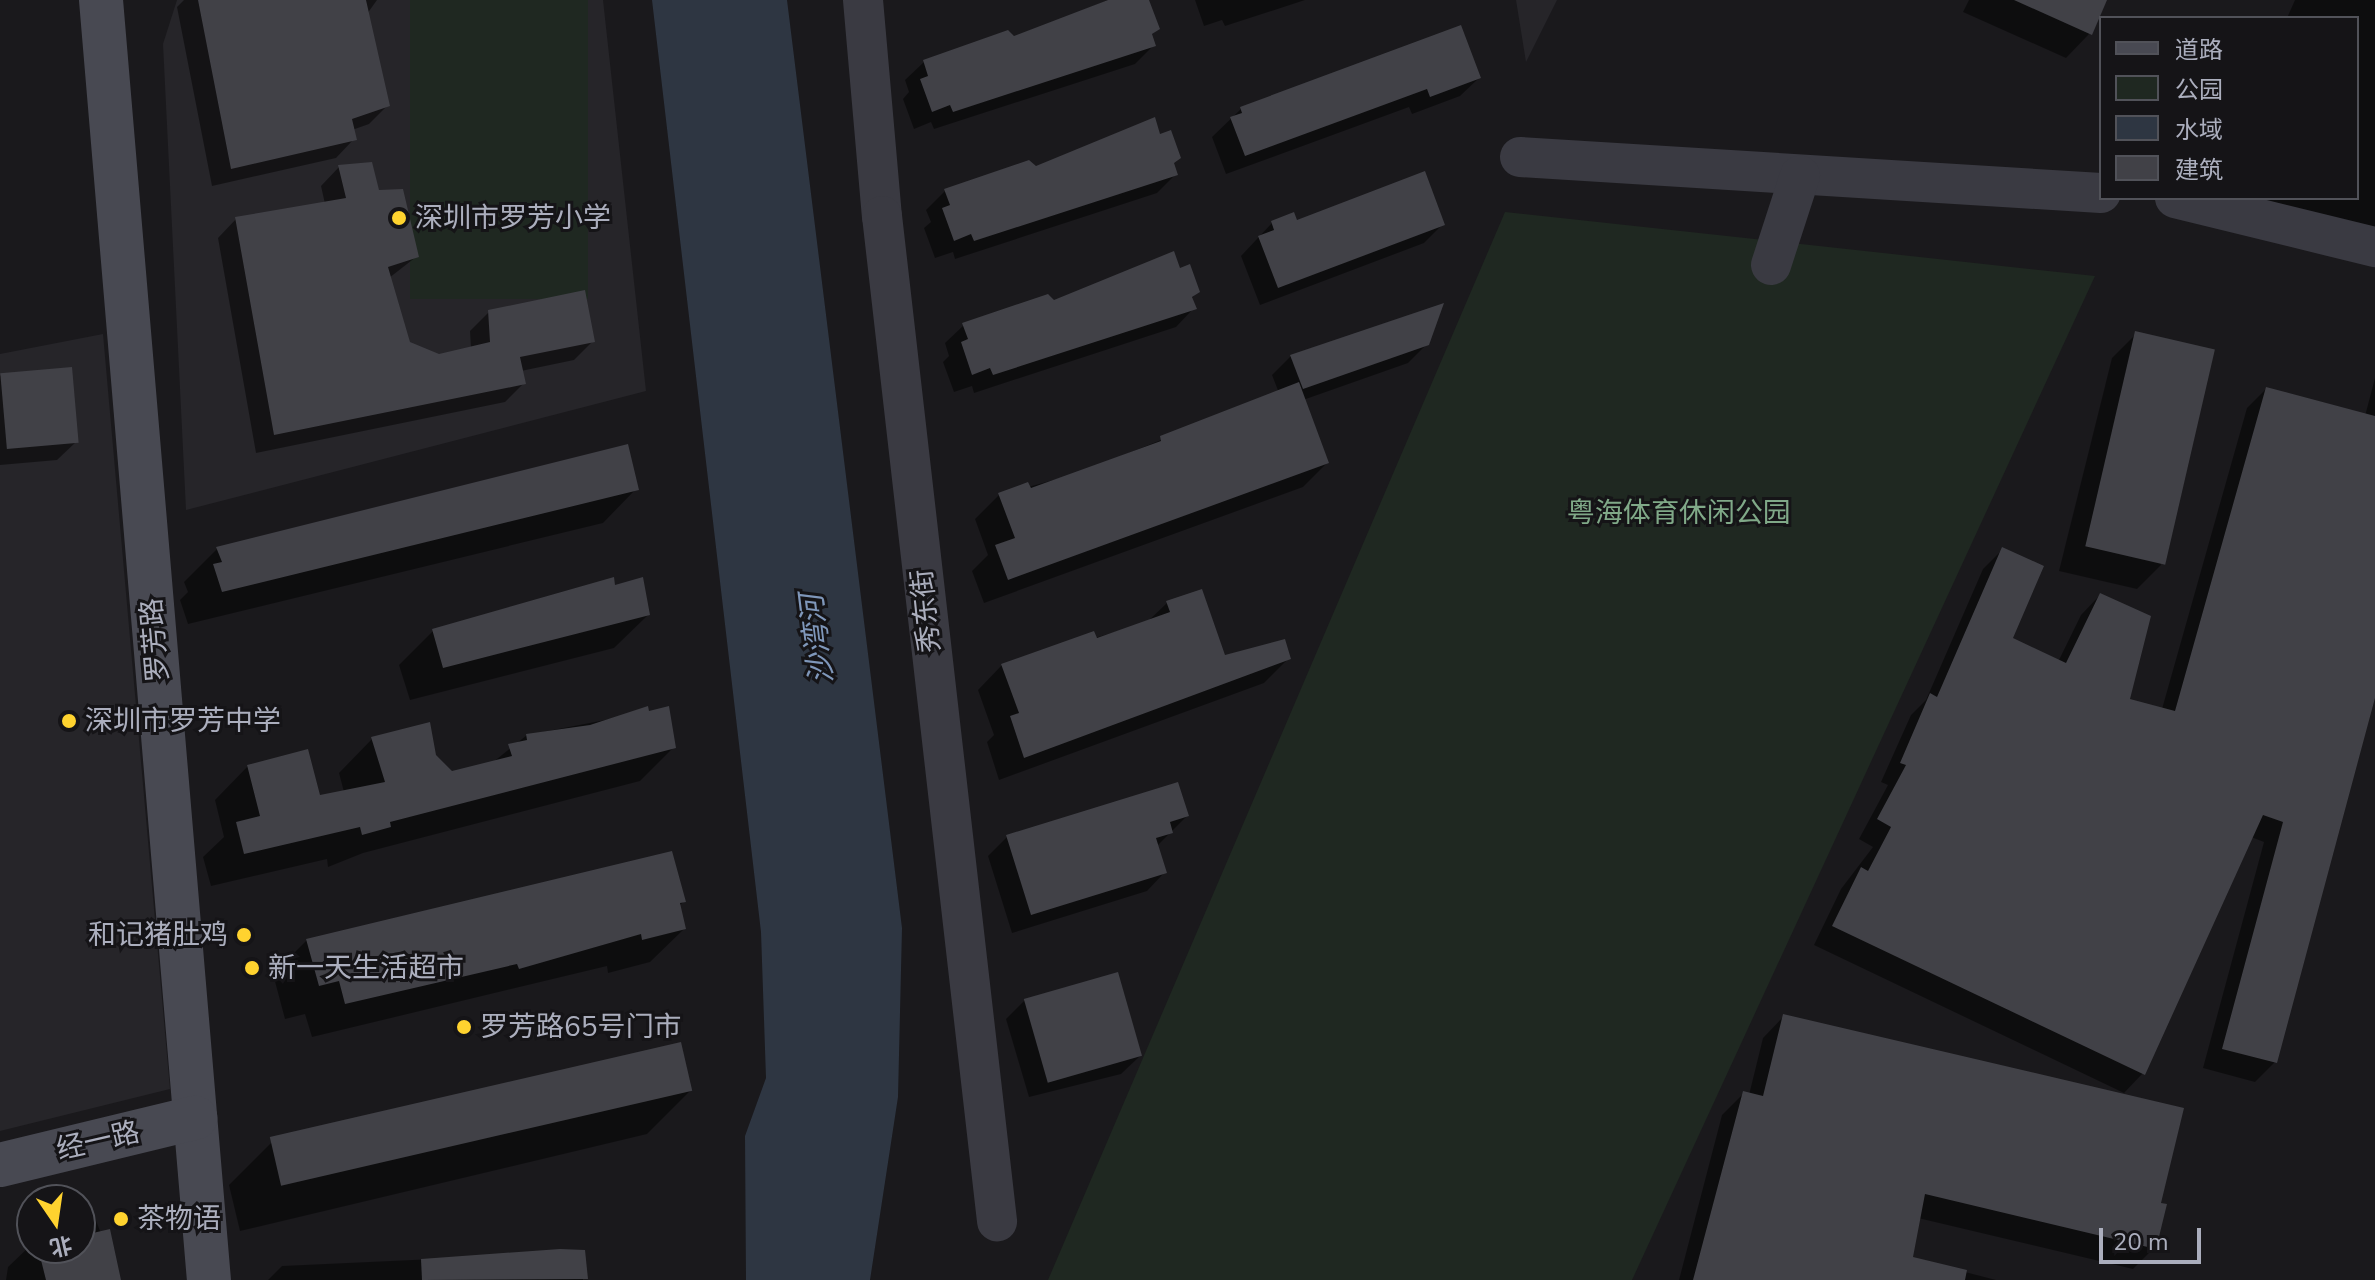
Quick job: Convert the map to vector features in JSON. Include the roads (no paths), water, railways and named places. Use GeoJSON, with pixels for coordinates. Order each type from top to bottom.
{"type":"FeatureCollection","features":[{"type":"Feature","properties":{"kind":"main road","name":"罗芳路"},"geometry":{"type":"LineString","coordinates":[[101,0],[209,1280]]}},
{"type":"Feature","properties":{"kind":"main road","name":"经一路"},"geometry":{"type":"LineString","coordinates":[[0,1165],[195,1118]]}},
{"type":"Feature","properties":{"kind":"street","name":"秀东街"},"geometry":{"type":"LineString","coordinates":[[863,0],[882,216],[997,1221]]}},
{"type":"Feature","properties":{"kind":"street"},"geometry":{"type":"LineString","coordinates":[[1520,157],[2099,193]]}},
{"type":"Feature","properties":{"kind":"street"},"geometry":{"type":"LineString","coordinates":[[1771,265],[1800,176]]}},
{"type":"Feature","properties":{"kind":"street"},"geometry":{"type":"LineString","coordinates":[[2183,200],[2375,247]]}},
{"type":"Feature","properties":{"kind":"water","name":"沙湾河"},"geometry":{"type":"Polygon","coordinates":[[[652,0],[787,0],[902,928],[898,1097],[870,1280],[746,1280],[745,1136],[766,1078],[761,932],[652,0]]]}},
{"type":"Feature","properties":{"kind":"place","name":"深圳市罗芳小学"},"geometry":{"type":"Point","coordinates":[399,218]}},
{"type":"Feature","properties":{"kind":"place","name":"深圳市罗芳中学"},"geometry":{"type":"Point","coordinates":[69,721]}},
{"type":"Feature","properties":{"kind":"place","name":"和记猪肚鸡"},"geometry":{"type":"Point","coordinates":[244,935]}},
{"type":"Feature","properties":{"kind":"place","name":"新一天生活超市"},"geometry":{"type":"Point","coordinates":[252,968]}},
{"type":"Feature","properties":{"kind":"place","name":"罗芳路65号门市"},"geometry":{"type":"Point","coordinates":[464,1027]}},
{"type":"Feature","properties":{"kind":"place","name":"茶物语"},"geometry":{"type":"Point","coordinates":[121,1219]}},
{"type":"Feature","properties":{"kind":"park label","name":"粤海体育休闲公园"},"geometry":{"type":"Point","coordinates":[1679,513]}}]}
